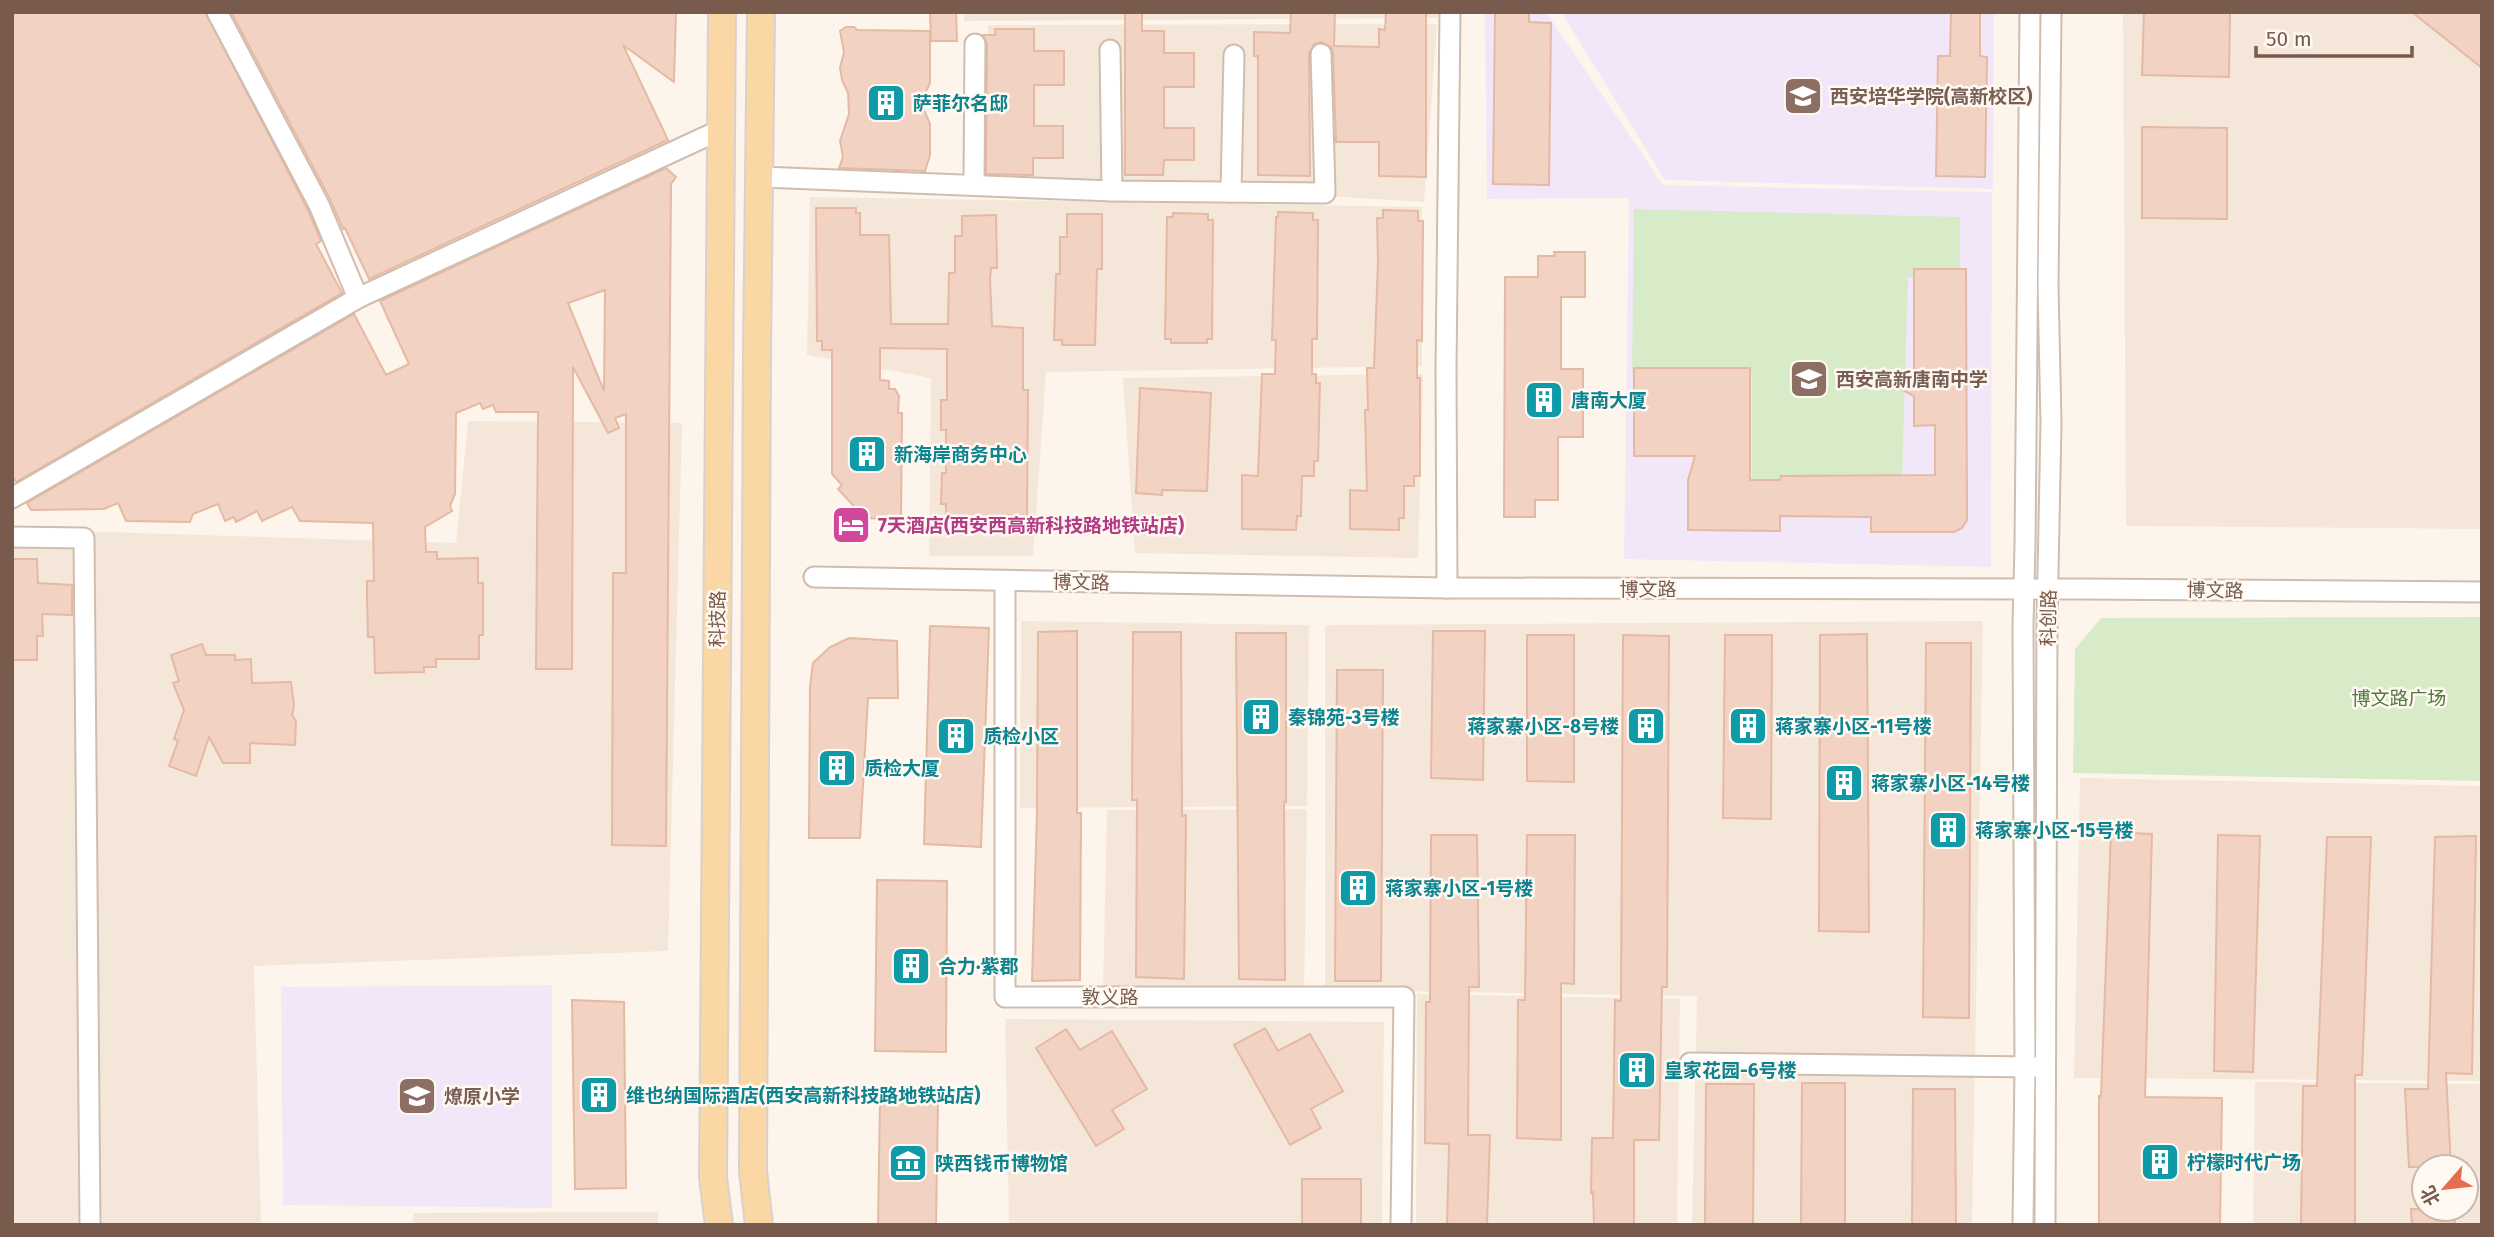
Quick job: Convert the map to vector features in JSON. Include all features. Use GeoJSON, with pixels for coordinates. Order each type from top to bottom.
{"type":"FeatureCollection","features":[{"type":"Feature","properties":{"kind":"main road","name":"科技路"},"geometry":{"type":"LineString","coordinates":[[719,1225],[713,1177],[722,12]]}},
{"type":"Feature","properties":{"kind":"main road","name":"科技路"},"geometry":{"type":"LineString","coordinates":[[760,1225],[753,1171],[761,12]]}},
{"type":"Feature","properties":{"kind":"street"},"geometry":{"type":"LineString","coordinates":[[217,12],[319,205],[358,298]]}},
{"type":"Feature","properties":{"kind":"street"},"geometry":{"type":"LineString","coordinates":[[1447,588],[1446,369],[1450,12]]}},
{"type":"Feature","properties":{"kind":"street","name":"科创路"},"geometry":{"type":"LineString","coordinates":[[2030,12],[2024,590],[2035,1067],[2045,1225]]}},
{"type":"Feature","properties":{"kind":"street","name":"科创路"},"geometry":{"type":"LineString","coordinates":[[2023,1225],[2035,1067],[2049,590],[2051,12]]}},
{"type":"Feature","properties":{"kind":"street"},"geometry":{"type":"LineString","coordinates":[[974,184],[975,44]]}},
{"type":"Feature","properties":{"kind":"street"},"geometry":{"type":"LineString","coordinates":[[1110,50],[1112,191]]}},
{"type":"Feature","properties":{"kind":"street"},"geometry":{"type":"LineString","coordinates":[[760,177],[1112,191],[1325,193],[1321,54]]}},
{"type":"Feature","properties":{"kind":"street"},"geometry":{"type":"LineString","coordinates":[[1231,192],[1234,55]]}},
{"type":"Feature","properties":{"kind":"street"},"geometry":{"type":"LineString","coordinates":[[12,498],[358,298],[722,129]]}},
{"type":"Feature","properties":{"kind":"street"},"geometry":{"type":"LineString","coordinates":[[12,537],[84,538],[90,1225]]}},
{"type":"Feature","properties":{"kind":"street","name":"博文路"},"geometry":{"type":"LineString","coordinates":[[814,577],[1447,588],[2482,592]]}},
{"type":"Feature","properties":{"kind":"street","name":"敦义路"},"geometry":{"type":"LineString","coordinates":[[1005,581],[1005,998],[1405,997],[1401,1225]]}},
{"type":"Feature","properties":{"kind":"street"},"geometry":{"type":"LineString","coordinates":[[1690,1063],[2035,1067]]}},
{"type":"Feature","properties":{"kind":"shaded area"},"geometry":{"type":"Polygon","coordinates":[[[964,12],[1438,12],[1438,18],[964,21],[964,12]]]}},
{"type":"Feature","properties":{"kind":"shaded area","name":"西安高新唐南中学"},"geometry":{"type":"Polygon","coordinates":[[[1485,12],[1546,12],[1663,185],[1992,192],[1991,567],[1624,559],[1629,198],[1487,199],[1485,12]]]}},
{"type":"Feature","properties":{"kind":"shaded area","name":"西安培华学院(高新校区)"},"geometry":{"type":"Polygon","coordinates":[[[1561,12],[1994,12],[1993,189],[1665,180],[1561,12]]]}},
{"type":"Feature","properties":{"kind":"shaded area"},"geometry":{"type":"Polygon","coordinates":[[[2123,12],[2482,12],[2482,529],[2126,526],[2123,12]]]}},
{"type":"Feature","properties":{"kind":"shaded area"},"geometry":{"type":"Polygon","coordinates":[[[1437,24],[1424,202],[984,175],[988,25],[1437,24]]]}},
{"type":"Feature","properties":{"kind":"shaded area"},"geometry":{"type":"Polygon","coordinates":[[[810,197],[1422,207],[1422,366],[1046,372],[1033,556],[929,556],[931,378],[807,355],[810,197]]]}},
{"type":"Feature","properties":{"kind":"shaded area"},"geometry":{"type":"Polygon","coordinates":[[[1423,374],[1418,558],[1135,553],[1123,378],[1423,374]]]}},
{"type":"Feature","properties":{"kind":"shaded area"},"geometry":{"type":"Polygon","coordinates":[[[468,421],[682,423],[668,951],[254,966],[261,1225],[12,1225],[12,529],[456,543],[468,421]]]}},
{"type":"Feature","properties":{"kind":"shaded area"},"geometry":{"type":"Polygon","coordinates":[[[1021,621],[1309,625],[1307,806],[1020,808],[1021,621]]]}},
{"type":"Feature","properties":{"kind":"shaded area"},"geometry":{"type":"Polygon","coordinates":[[[1983,621],[1972,1225],[1692,1225],[1697,996],[1325,990],[1325,625],[1983,621]]]}},
{"type":"Feature","properties":{"kind":"shaded area"},"geometry":{"type":"Polygon","coordinates":[[[2080,778],[2482,786],[2482,1081],[2074,1078],[2080,778]]]}},
{"type":"Feature","properties":{"kind":"shaded area"},"geometry":{"type":"Polygon","coordinates":[[[1307,809],[1304,992],[1103,991],[1107,810],[1307,809]]]}},
{"type":"Feature","properties":{"kind":"shaded area","name":"燎原小学"},"geometry":{"type":"Polygon","coordinates":[[[552,985],[552,1208],[283,1205],[281,987],[552,985]]]}},
{"type":"Feature","properties":{"kind":"shaded area"},"geometry":{"type":"Polygon","coordinates":[[[1417,994],[1680,999],[1677,1225],[1416,1225],[1417,994]]]}},
{"type":"Feature","properties":{"kind":"shaded area"},"geometry":{"type":"Polygon","coordinates":[[[1005,1019],[1384,1022],[1382,1225],[1009,1225],[1005,1019]]]}},
{"type":"Feature","properties":{"kind":"shaded area"},"geometry":{"type":"Polygon","coordinates":[[[2255,1082],[2482,1084],[2482,1225],[2253,1225],[2255,1082]]]}},
{"type":"Feature","properties":{"kind":"shaded area"},"geometry":{"type":"Polygon","coordinates":[[[658,1212],[658,1225],[413,1225],[413,1213],[658,1212]]]}},
{"type":"Feature","properties":{"kind":"green space"},"geometry":{"type":"Polygon","coordinates":[[[1634,209],[1960,217],[1960,278],[1908,277],[1902,481],[1752,480],[1752,375],[1632,372],[1634,209]]]}},
{"type":"Feature","properties":{"kind":"green space","name":"博文路广场"},"geometry":{"type":"Polygon","coordinates":[[[2482,617],[2482,781],[2073,773],[2075,649],[2101,618],[2482,617]]]}},
{"type":"Feature","properties":{"kind":"building"},"geometry":{"type":"Polygon","coordinates":[[[12,12],[205,12],[308,210],[321,241],[316,244],[342,293],[16,482],[12,475],[12,12]]]}},
{"type":"Feature","properties":{"kind":"building"},"geometry":{"type":"Polygon","coordinates":[[[231,12],[676,12],[674,82],[623,45],[668,140],[369,279],[231,12]]]}},
{"type":"Feature","properties":{"kind":"building"},"geometry":{"type":"Polygon","coordinates":[[[930,12],[956,12],[957,41],[931,41],[930,12]]]}},
{"type":"Feature","properties":{"kind":"building"},"geometry":{"type":"Polygon","coordinates":[[[1125,12],[1142,12],[1142,31],[1164,31],[1164,53],[1194,53],[1194,87],[1164,87],[1164,128],[1194,128],[1194,160],[1164,160],[1163,175],[1125,175],[1125,12]]]}},
{"type":"Feature","properties":{"kind":"building"},"geometry":{"type":"Polygon","coordinates":[[[1291,12],[1335,12],[1334,46],[1379,47],[1379,29],[1385,30],[1386,12],[1426,12],[1426,177],[1379,176],[1379,142],[1336,142],[1333,54],[1331,47],[1321,42],[1314,44],[1309,54],[1310,176],[1258,175],[1258,56],[1254,56],[1254,32],[1290,33],[1291,12]]]}},
{"type":"Feature","properties":{"kind":"building"},"geometry":{"type":"Polygon","coordinates":[[[1495,12],[1529,12],[1529,22],[1551,23],[1549,185],[1493,184],[1495,12]]]}},
{"type":"Feature","properties":{"kind":"building"},"geometry":{"type":"Polygon","coordinates":[[[1951,12],[1980,12],[1980,56],[1987,57],[1985,177],[1936,176],[1938,56],[1950,56],[1951,12]]]}},
{"type":"Feature","properties":{"kind":"building"},"geometry":{"type":"Polygon","coordinates":[[[2144,12],[2230,12],[2229,77],[2142,75],[2144,12]]]}},
{"type":"Feature","properties":{"kind":"building"},"geometry":{"type":"Polygon","coordinates":[[[2412,12],[2482,12],[2482,68],[2412,12]]]}},
{"type":"Feature","properties":{"kind":"building","name":"萨菲尔名邸"},"geometry":{"type":"Polygon","coordinates":[[[846,27],[854,27],[857,30],[930,31],[930,83],[924,96],[924,110],[930,124],[930,155],[925,171],[839,168],[843,157],[840,141],[849,114],[848,93],[840,68],[844,52],[840,31],[846,27]]]}},
{"type":"Feature","properties":{"kind":"building"},"geometry":{"type":"Polygon","coordinates":[[[995,29],[1034,29],[1034,51],[1064,51],[1064,85],[1034,85],[1034,126],[1063,126],[1063,158],[1033,158],[1033,175],[986,174],[987,44],[983,35],[995,35],[995,29]]]}},
{"type":"Feature","properties":{"kind":"building"},"geometry":{"type":"Polygon","coordinates":[[[2142,127],[2227,128],[2227,219],[2142,218],[2142,127]]]}},
{"type":"Feature","properties":{"kind":"building"},"geometry":{"type":"Polygon","coordinates":[[[666,168],[676,177],[671,184],[666,846],[612,845],[613,573],[626,573],[626,414],[615,418],[619,428],[608,433],[573,367],[572,669],[536,669],[538,412],[496,412],[493,405],[483,409],[480,403],[456,413],[455,494],[450,506],[452,511],[425,527],[426,552],[437,552],[437,559],[478,558],[478,583],[483,583],[483,635],[479,635],[479,659],[436,659],[436,667],[424,667],[424,672],[375,673],[374,637],[368,637],[367,598],[367,581],[374,581],[373,523],[300,521],[292,507],[262,521],[257,511],[236,522],[234,517],[225,521],[218,504],[193,514],[190,522],[126,521],[118,503],[104,509],[31,510],[27,503],[354,314],[386,375],[409,364],[380,301],[666,168]],[[605,290],[568,303],[604,391],[605,290]]]}},
{"type":"Feature","properties":{"kind":"building"},"geometry":{"type":"Polygon","coordinates":[[[816,208],[856,208],[856,213],[860,213],[860,235],[889,235],[891,324],[948,324],[949,273],[955,273],[955,236],[962,236],[962,216],[996,215],[997,268],[991,268],[990,279],[992,326],[1023,328],[1023,390],[1028,390],[1027,516],[987,515],[986,527],[946,527],[946,504],[941,504],[942,473],[946,473],[946,430],[941,430],[941,400],[947,400],[947,349],[880,348],[880,380],[889,381],[889,389],[895,389],[899,396],[898,413],[902,413],[901,520],[865,518],[838,489],[842,485],[832,474],[832,350],[822,350],[822,341],[817,341],[816,208]]]}},
{"type":"Feature","properties":{"kind":"building"},"geometry":{"type":"Polygon","coordinates":[[[1383,210],[1418,211],[1418,221],[1423,221],[1422,341],[1417,340],[1417,378],[1420,378],[1420,476],[1414,476],[1414,486],[1404,486],[1404,518],[1399,518],[1399,530],[1350,529],[1350,490],[1367,491],[1367,368],[1374,368],[1377,218],[1383,218],[1383,210]]]}},
{"type":"Feature","properties":{"kind":"building"},"geometry":{"type":"Polygon","coordinates":[[[1278,212],[1313,213],[1313,220],[1318,220],[1317,339],[1312,339],[1312,374],[1316,374],[1316,383],[1320,383],[1318,461],[1314,461],[1314,476],[1302,476],[1301,516],[1297,516],[1296,530],[1242,529],[1242,475],[1258,476],[1262,374],[1275,374],[1276,340],[1272,340],[1278,212]]]}},
{"type":"Feature","properties":{"kind":"building"},"geometry":{"type":"Polygon","coordinates":[[[1173,213],[1208,214],[1208,220],[1213,220],[1212,339],[1207,339],[1207,343],[1171,343],[1171,339],[1165,339],[1167,217],[1173,217],[1173,213]]]}},
{"type":"Feature","properties":{"kind":"building"},"geometry":{"type":"Polygon","coordinates":[[[1067,214],[1102,214],[1102,269],[1097,269],[1095,345],[1062,345],[1062,340],[1054,340],[1056,274],[1060,274],[1060,237],[1067,237],[1067,214]]]}},
{"type":"Feature","properties":{"kind":"building","name":"唐南大厦"},"geometry":{"type":"Polygon","coordinates":[[[1554,252],[1585,252],[1585,297],[1561,297],[1561,369],[1583,369],[1583,437],[1558,437],[1558,500],[1535,500],[1535,517],[1504,517],[1505,277],[1538,277],[1538,256],[1555,256],[1554,252]]]}},
{"type":"Feature","properties":{"kind":"building"},"geometry":{"type":"Polygon","coordinates":[[[1914,269],[1966,269],[1967,520],[1962,528],[1954,532],[1871,532],[1871,517],[1780,516],[1780,531],[1688,530],[1688,480],[1695,456],[1634,456],[1634,368],[1750,368],[1750,480],[1780,480],[1781,476],[1935,475],[1935,425],[1914,426],[1914,396],[1899,388],[1914,379],[1914,269]]]}},
{"type":"Feature","properties":{"kind":"building"},"geometry":{"type":"Polygon","coordinates":[[[1140,388],[1211,393],[1207,491],[1162,490],[1162,495],[1136,493],[1140,388]]]}},
{"type":"Feature","properties":{"kind":"building"},"geometry":{"type":"Polygon","coordinates":[[[12,559],[37,559],[38,583],[72,585],[72,615],[42,614],[43,636],[37,636],[37,660],[12,660],[12,559]]]}},
{"type":"Feature","properties":{"kind":"building","name":"质检小区"},"geometry":{"type":"Polygon","coordinates":[[[930,626],[989,628],[981,847],[924,844],[930,626]]]}},
{"type":"Feature","properties":{"kind":"building"},"geometry":{"type":"Polygon","coordinates":[[[1077,631],[1077,813],[1081,813],[1080,980],[1032,981],[1038,632],[1077,631]]]}},
{"type":"Feature","properties":{"kind":"building"},"geometry":{"type":"Polygon","coordinates":[[[1433,631],[1485,631],[1483,780],[1431,778],[1433,631]]]}},
{"type":"Feature","properties":{"kind":"building"},"geometry":{"type":"Polygon","coordinates":[[[1133,632],[1181,632],[1182,816],[1186,815],[1184,979],[1136,977],[1137,800],[1132,800],[1133,632]]]}},
{"type":"Feature","properties":{"kind":"building"},"geometry":{"type":"Polygon","coordinates":[[[1236,633],[1286,633],[1285,980],[1239,979],[1236,633]]]}},
{"type":"Feature","properties":{"kind":"building","name":"蒋家寨小区-14号楼"},"geometry":{"type":"Polygon","coordinates":[[[1867,634],[1869,932],[1819,931],[1820,635],[1867,634]]]}},
{"type":"Feature","properties":{"kind":"building"},"geometry":{"type":"Polygon","coordinates":[[[1527,635],[1574,635],[1574,782],[1527,781],[1527,635]]]}},
{"type":"Feature","properties":{"kind":"building"},"geometry":{"type":"Polygon","coordinates":[[[1623,635],[1669,636],[1667,987],[1662,987],[1659,1140],[1634,1140],[1634,1225],[1594,1225],[1593,1192],[1591,1193],[1592,1138],[1613,1138],[1615,1000],[1621,1001],[1623,635]]]}},
{"type":"Feature","properties":{"kind":"building","name":"蒋家寨小区-11号楼"},"geometry":{"type":"Polygon","coordinates":[[[1725,635],[1772,635],[1771,819],[1723,818],[1725,635]]]}},
{"type":"Feature","properties":{"kind":"building","name":"质检大厦"},"geometry":{"type":"Polygon","coordinates":[[[849,638],[897,641],[898,698],[868,698],[860,838],[809,838],[810,687],[813,663],[830,647],[849,638]]]}},
{"type":"Feature","properties":{"kind":"building","name":"蒋家寨小区-15号楼"},"geometry":{"type":"Polygon","coordinates":[[[1926,643],[1971,643],[1969,1018],[1923,1017],[1926,643]]]}},
{"type":"Feature","properties":{"kind":"building"},"geometry":{"type":"Polygon","coordinates":[[[202,644],[206,655],[235,655],[235,660],[251,659],[252,683],[291,682],[294,706],[292,715],[296,721],[295,745],[250,743],[250,763],[223,763],[209,737],[196,776],[169,766],[178,741],[174,739],[184,710],[173,683],[179,681],[171,655],[202,644]]]}},
{"type":"Feature","properties":{"kind":"building"},"geometry":{"type":"Polygon","coordinates":[[[1337,670],[1383,670],[1381,981],[1335,981],[1337,670]]]}},
{"type":"Feature","properties":{"kind":"building"},"geometry":{"type":"Polygon","coordinates":[[[2111,832],[2152,834],[2145,1097],[2222,1098],[2220,1225],[2099,1225],[2099,1096],[2111,832]]]}},
{"type":"Feature","properties":{"kind":"building"},"geometry":{"type":"Polygon","coordinates":[[[1431,835],[1477,835],[1479,987],[1469,987],[1468,1135],[1490,1135],[1487,1225],[1447,1225],[1449,1144],[1425,1143],[1426,1002],[1430,1002],[1431,835]]]}},
{"type":"Feature","properties":{"kind":"building"},"geometry":{"type":"Polygon","coordinates":[[[1527,835],[1575,835],[1574,984],[1561,983],[1561,1140],[1517,1138],[1518,1000],[1525,1000],[1527,835]]]}},
{"type":"Feature","properties":{"kind":"building"},"geometry":{"type":"Polygon","coordinates":[[[2218,835],[2260,836],[2253,1072],[2214,1071],[2218,835]]]}},
{"type":"Feature","properties":{"kind":"building"},"geometry":{"type":"Polygon","coordinates":[[[2476,836],[2472,1074],[2446,1073],[2450,1153],[2410,1153],[2409,1167],[2405,1089],[2428,1089],[2435,837],[2476,836]]]}},
{"type":"Feature","properties":{"kind":"building"},"geometry":{"type":"Polygon","coordinates":[[[2327,837],[2371,837],[2362,1075],[2355,1075],[2355,1225],[2301,1225],[2303,1086],[2317,1086],[2327,837]]]}},
{"type":"Feature","properties":{"kind":"building","name":"合力·紫郡"},"geometry":{"type":"Polygon","coordinates":[[[877,880],[947,881],[946,1052],[875,1051],[877,880]]]}},
{"type":"Feature","properties":{"kind":"building","name":"维也纳国际酒店(西安高新科技路地铁站店)"},"geometry":{"type":"Polygon","coordinates":[[[572,1000],[624,1002],[626,1188],[575,1189],[572,1000]]]}},
{"type":"Feature","properties":{"kind":"building"},"geometry":{"type":"Polygon","coordinates":[[[1265,1028],[1278,1051],[1310,1034],[1343,1091],[1311,1109],[1321,1128],[1290,1145],[1234,1045],[1265,1028]]]}},
{"type":"Feature","properties":{"kind":"building"},"geometry":{"type":"Polygon","coordinates":[[[1066,1029],[1080,1050],[1112,1031],[1147,1089],[1112,1110],[1124,1129],[1096,1146],[1036,1048],[1066,1029]]]}},
{"type":"Feature","properties":{"kind":"building"},"geometry":{"type":"Polygon","coordinates":[[[1802,1083],[1845,1083],[1845,1225],[1801,1225],[1802,1083]]]}},
{"type":"Feature","properties":{"kind":"building"},"geometry":{"type":"Polygon","coordinates":[[[1706,1084],[1754,1084],[1753,1225],[1705,1225],[1706,1084]]]}},
{"type":"Feature","properties":{"kind":"building"},"geometry":{"type":"Polygon","coordinates":[[[1913,1089],[1955,1089],[1956,1225],[1912,1225],[1913,1089]]]}},
{"type":"Feature","properties":{"kind":"building","name":"陕西钱币博物馆"},"geometry":{"type":"Polygon","coordinates":[[[880,1100],[938,1101],[936,1225],[878,1225],[880,1100]]]}},
{"type":"Feature","properties":{"kind":"building"},"geometry":{"type":"Polygon","coordinates":[[[1302,1179],[1361,1179],[1361,1225],[1302,1225],[1302,1179]]]}},
{"type":"Feature","properties":{"kind":"building"},"geometry":{"type":"Polygon","coordinates":[[[2412,1223],[2455,1225],[2412,1225],[2412,1223]]]}},
{"type":"Feature","properties":{"kind":"place","name":"西安培华学院(高新校区)"},"geometry":{"type":"Point","coordinates":[1803,96]}},
{"type":"Feature","properties":{"kind":"place","name":"萨菲尔名邸"},"geometry":{"type":"Point","coordinates":[886,103]}},
{"type":"Feature","properties":{"kind":"place","name":"西安高新唐南中学"},"geometry":{"type":"Point","coordinates":[1809,379]}},
{"type":"Feature","properties":{"kind":"place","name":"唐南大厦"},"geometry":{"type":"Point","coordinates":[1544,400]}},
{"type":"Feature","properties":{"kind":"place","name":"新海岸商务中心"},"geometry":{"type":"Point","coordinates":[867,454]}},
{"type":"Feature","properties":{"kind":"place","name":"7天酒店(西安西高新科技路地铁站店)"},"geometry":{"type":"Point","coordinates":[851,525]}},
{"type":"Feature","properties":{"kind":"place","name":"秦锦苑-3号楼"},"geometry":{"type":"Point","coordinates":[1261,717]}},
{"type":"Feature","properties":{"kind":"place","name":"蒋家寨小区-8号楼"},"geometry":{"type":"Point","coordinates":[1646,726]}},
{"type":"Feature","properties":{"kind":"place","name":"蒋家寨小区-11号楼"},"geometry":{"type":"Point","coordinates":[1748,726]}},
{"type":"Feature","properties":{"kind":"place","name":"质检小区"},"geometry":{"type":"Point","coordinates":[956,736]}},
{"type":"Feature","properties":{"kind":"place","name":"质检大厦"},"geometry":{"type":"Point","coordinates":[837,768]}},
{"type":"Feature","properties":{"kind":"place","name":"蒋家寨小区-14号楼"},"geometry":{"type":"Point","coordinates":[1844,783]}},
{"type":"Feature","properties":{"kind":"place","name":"蒋家寨小区-15号楼"},"geometry":{"type":"Point","coordinates":[1948,830]}},
{"type":"Feature","properties":{"kind":"place","name":"蒋家寨小区-1号楼"},"geometry":{"type":"Point","coordinates":[1358,888]}},
{"type":"Feature","properties":{"kind":"place","name":"合力·紫郡"},"geometry":{"type":"Point","coordinates":[911,966]}},
{"type":"Feature","properties":{"kind":"place","name":"皇家花园-6号楼"},"geometry":{"type":"Point","coordinates":[1637,1070]}},
{"type":"Feature","properties":{"kind":"place","name":"维也纳国际酒店(西安高新科技路地铁站店)"},"geometry":{"type":"Point","coordinates":[599,1095]}},
{"type":"Feature","properties":{"kind":"place","name":"燎原小学"},"geometry":{"type":"Point","coordinates":[417,1096]}},
{"type":"Feature","properties":{"kind":"place","name":"柠檬时代广场"},"geometry":{"type":"Point","coordinates":[2160,1162]}},
{"type":"Feature","properties":{"kind":"place","name":"陕西钱币博物馆"},"geometry":{"type":"Point","coordinates":[908,1163]}}]}
